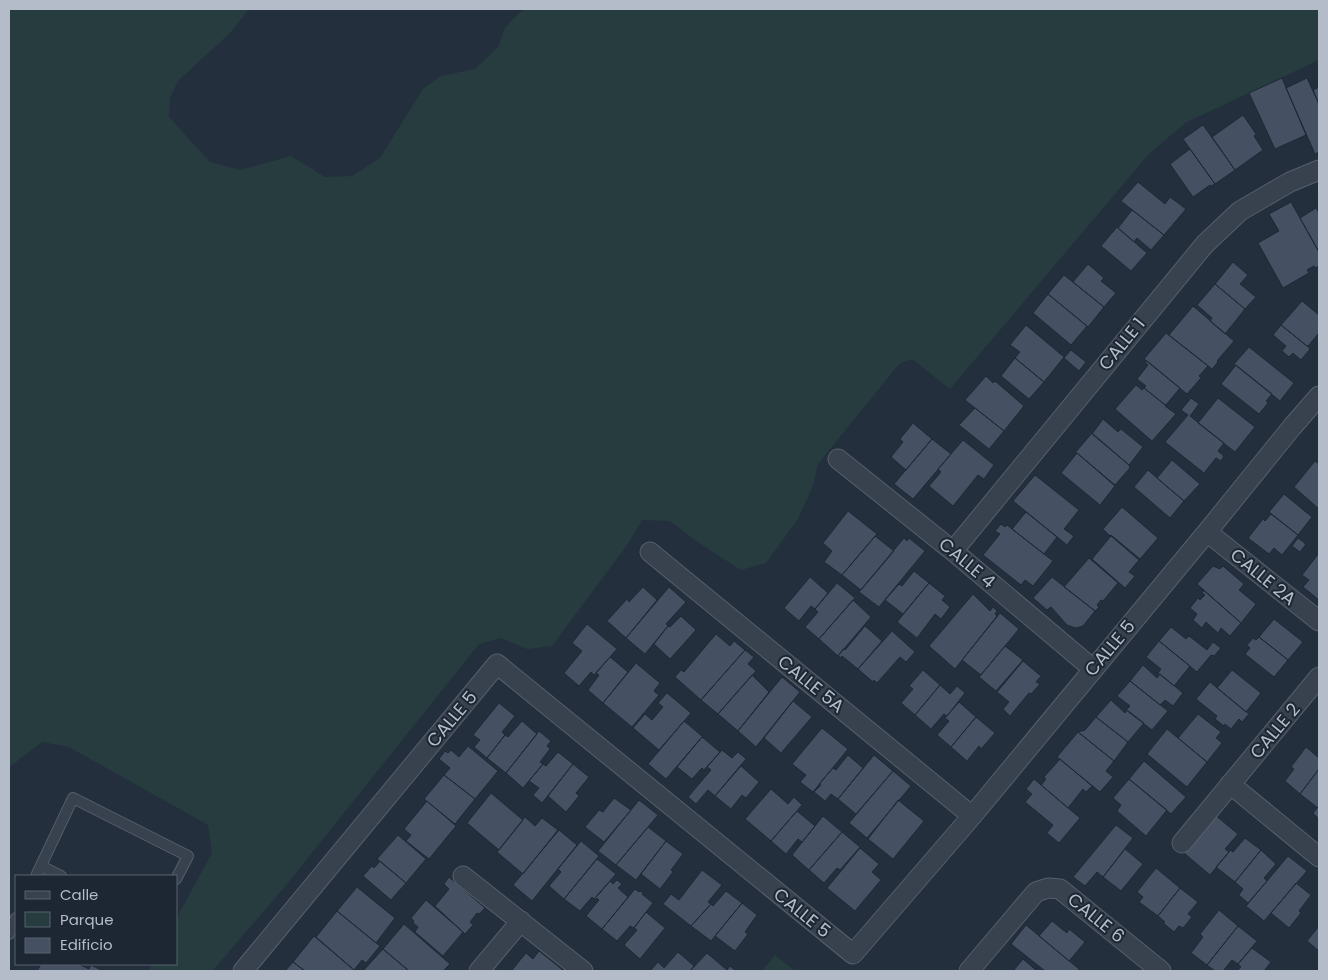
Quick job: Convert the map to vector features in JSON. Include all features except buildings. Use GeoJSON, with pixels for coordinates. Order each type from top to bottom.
{"type":"FeatureCollection","features":[{"type":"Feature","properties":{"kind":"street","name":"CALLE 1"},"geometry":{"type":"LineString","coordinates":[[952,550],[1205,244],[1240,211],[1290,182],[1319,170]]}},
{"type":"Feature","properties":{"kind":"street","name":"CALLE 5"},"geometry":{"type":"LineString","coordinates":[[243,971],[498,664],[853,954],[972,816],[1319,396]]}},
{"type":"Feature","properties":{"kind":"street","name":"CALLE 4"},"geometry":{"type":"LineString","coordinates":[[838,459],[952,550],[1093,669]]}},
{"type":"Feature","properties":{"kind":"street","name":"CALLE 2A"},"geometry":{"type":"LineString","coordinates":[[1207,532],[1319,621]]}},
{"type":"Feature","properties":{"kind":"street","name":"CALLE 5A"},"geometry":{"type":"LineString","coordinates":[[650,552],[972,816]]}},
{"type":"Feature","properties":{"kind":"street","name":"CALLE 2"},"geometry":{"type":"LineString","coordinates":[[1182,843],[1319,677]]}},
{"type":"Feature","properties":{"kind":"street"},"geometry":{"type":"LineString","coordinates":[[1230,784],[1319,857]]}},
{"type":"Feature","properties":{"kind":"street"},"geometry":{"type":"LineString","coordinates":[[463,876],[583,971]]}},
{"type":"Feature","properties":{"kind":"street","name":"CALLE 6"},"geometry":{"type":"LineString","coordinates":[[969,971],[1036,892],[1048,888],[1060,889],[1161,971]]}},
{"type":"Feature","properties":{"kind":"street"},"geometry":{"type":"LineString","coordinates":[[479,971],[521,921]]}},
{"type":"Feature","properties":{"kind":"lane"},"geometry":{"type":"LineString","coordinates":[[56,875],[38,871],[73,798],[188,856],[178,875]]}},
{"type":"Feature","properties":{"kind":"lane"},"geometry":{"type":"LineString","coordinates":[[9,934],[15,920]]}},
{"type":"Feature","properties":{"kind":"green space"},"geometry":{"type":"Polygon","coordinates":[[[9,9],[249,9],[231,32],[178,81],[170,98],[169,117],[210,162],[240,170],[291,156],[325,177],[352,176],[380,158],[423,89],[441,76],[475,69],[498,47],[505,28],[520,12],[526,9],[1319,9],[1319,60],[1185,123],[1148,155],[950,389],[912,359],[899,364],[818,464],[813,486],[798,519],[766,563],[741,570],[699,543],[670,521],[642,520],[627,545],[552,646],[527,649],[501,638],[479,644],[283,889],[212,971],[148,971],[151,965],[178,965],[178,915],[212,853],[208,825],[69,747],[42,742],[9,766],[9,9]]]}},
{"type":"Feature","properties":{"kind":"green space"},"geometry":{"type":"Polygon","coordinates":[[[775,955],[795,971],[762,971],[775,955]]]}}]}
